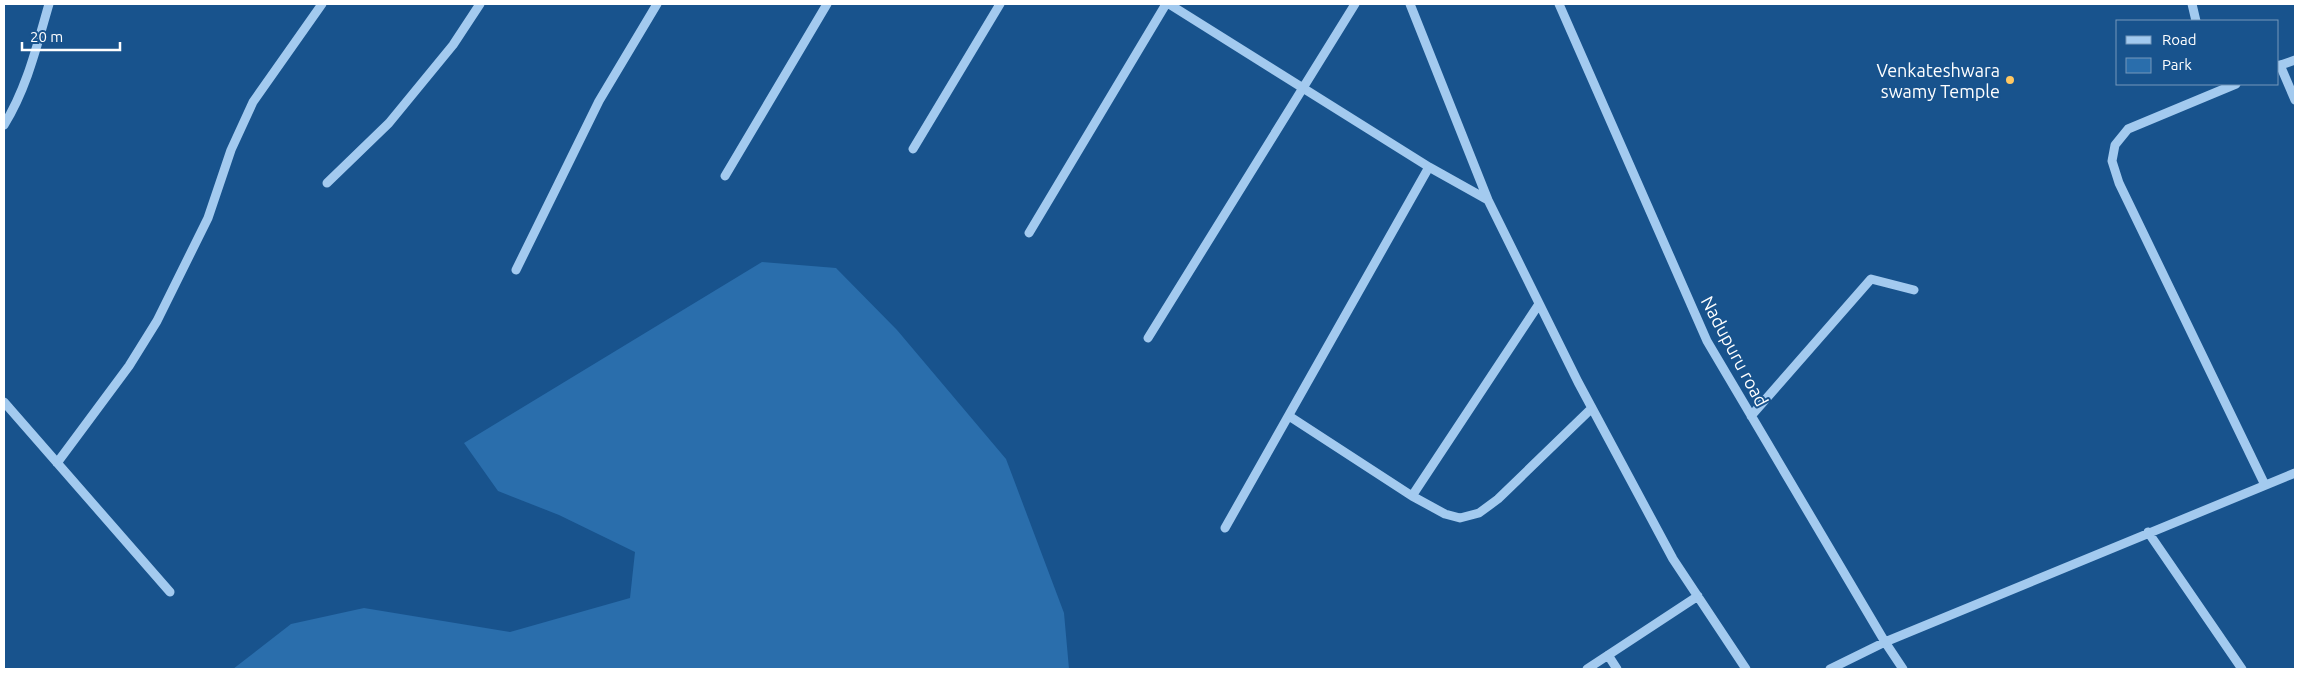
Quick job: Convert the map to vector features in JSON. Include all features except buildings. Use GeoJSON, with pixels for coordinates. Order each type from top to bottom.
{"type":"FeatureCollection","features":[{"type":"Feature","properties":{"kind":"street"},"geometry":{"type":"LineString","coordinates":[[4,125],[17,104],[34,56],[49,4]]}},
{"type":"Feature","properties":{"kind":"street"},"geometry":{"type":"LineString","coordinates":[[57,463],[128,366],[157,321],[208,218],[231,150],[253,102],[322,4]]}},
{"type":"Feature","properties":{"kind":"street"},"geometry":{"type":"LineString","coordinates":[[327,183],[390,122],[453,45],[480,4]]}},
{"type":"Feature","properties":{"kind":"street"},"geometry":{"type":"LineString","coordinates":[[516,270],[599,101],[657,4]]}},
{"type":"Feature","properties":{"kind":"street"},"geometry":{"type":"LineString","coordinates":[[725,176],[827,4]]}},
{"type":"Feature","properties":{"kind":"street"},"geometry":{"type":"LineString","coordinates":[[913,149],[1000,4]]}},
{"type":"Feature","properties":{"kind":"street"},"geometry":{"type":"LineString","coordinates":[[1028,233],[1167,4],[1430,167],[1488,200]]}},
{"type":"Feature","properties":{"kind":"street"},"geometry":{"type":"LineString","coordinates":[[1148,338],[1355,4]]}},
{"type":"Feature","properties":{"kind":"street"},"geometry":{"type":"LineString","coordinates":[[1410,4],[1488,200],[1539,304],[1673,559],[1746,669]]}},
{"type":"Feature","properties":{"kind":"street","name":"Nadupuru road"},"geometry":{"type":"LineString","coordinates":[[1559,4],[1707,341],[1885,642],[1903,669]]}},
{"type":"Feature","properties":{"kind":"street"},"geometry":{"type":"LineString","coordinates":[[2192,4],[2196,20]]}},
{"type":"Feature","properties":{"kind":"street"},"geometry":{"type":"LineString","coordinates":[[2295,60],[2279,66],[2295,100]]}},
{"type":"Feature","properties":{"kind":"street"},"geometry":{"type":"LineString","coordinates":[[2231,85],[2215,88],[2128,129],[2115,145],[2112,161],[2118,182],[2265,485]]}},
{"type":"Feature","properties":{"kind":"street"},"geometry":{"type":"LineString","coordinates":[[1225,528],[1430,167]]}},
{"type":"Feature","properties":{"kind":"street"},"geometry":{"type":"LineString","coordinates":[[1751,416],[1871,279],[1914,290]]}},
{"type":"Feature","properties":{"kind":"street"},"geometry":{"type":"LineString","coordinates":[[1412,496],[1539,304]]}},
{"type":"Feature","properties":{"kind":"street"},"geometry":{"type":"LineString","coordinates":[[4,402],[170,592]]}},
{"type":"Feature","properties":{"kind":"street"},"geometry":{"type":"LineString","coordinates":[[1288,416],[1412,496],[1445,514],[1460,518],[1479,513],[1498,499],[1592,408]]}},
{"type":"Feature","properties":{"kind":"street"},"geometry":{"type":"LineString","coordinates":[[1830,669],[1885,642],[2295,473]]}},
{"type":"Feature","properties":{"kind":"street"},"geometry":{"type":"LineString","coordinates":[[2148,532],[2242,669]]}},
{"type":"Feature","properties":{"kind":"street"},"geometry":{"type":"LineString","coordinates":[[1587,669],[1698,596]]}},
{"type":"Feature","properties":{"kind":"street"},"geometry":{"type":"LineString","coordinates":[[1608,655],[1617,669]]}},
{"type":"Feature","properties":{"kind":"green space"},"geometry":{"type":"Polygon","coordinates":[[[762,262],[836,268],[897,330],[1006,459],[1064,613],[1069,669],[233,669],[291,624],[364,608],[510,632],[630,598],[635,552],[559,515],[498,491],[464,443],[762,262]]]}},
{"type":"Feature","properties":{"kind":"place","name":"Venkateshwara swamy Temple"},"geometry":{"type":"Point","coordinates":[2010,80]}}]}
